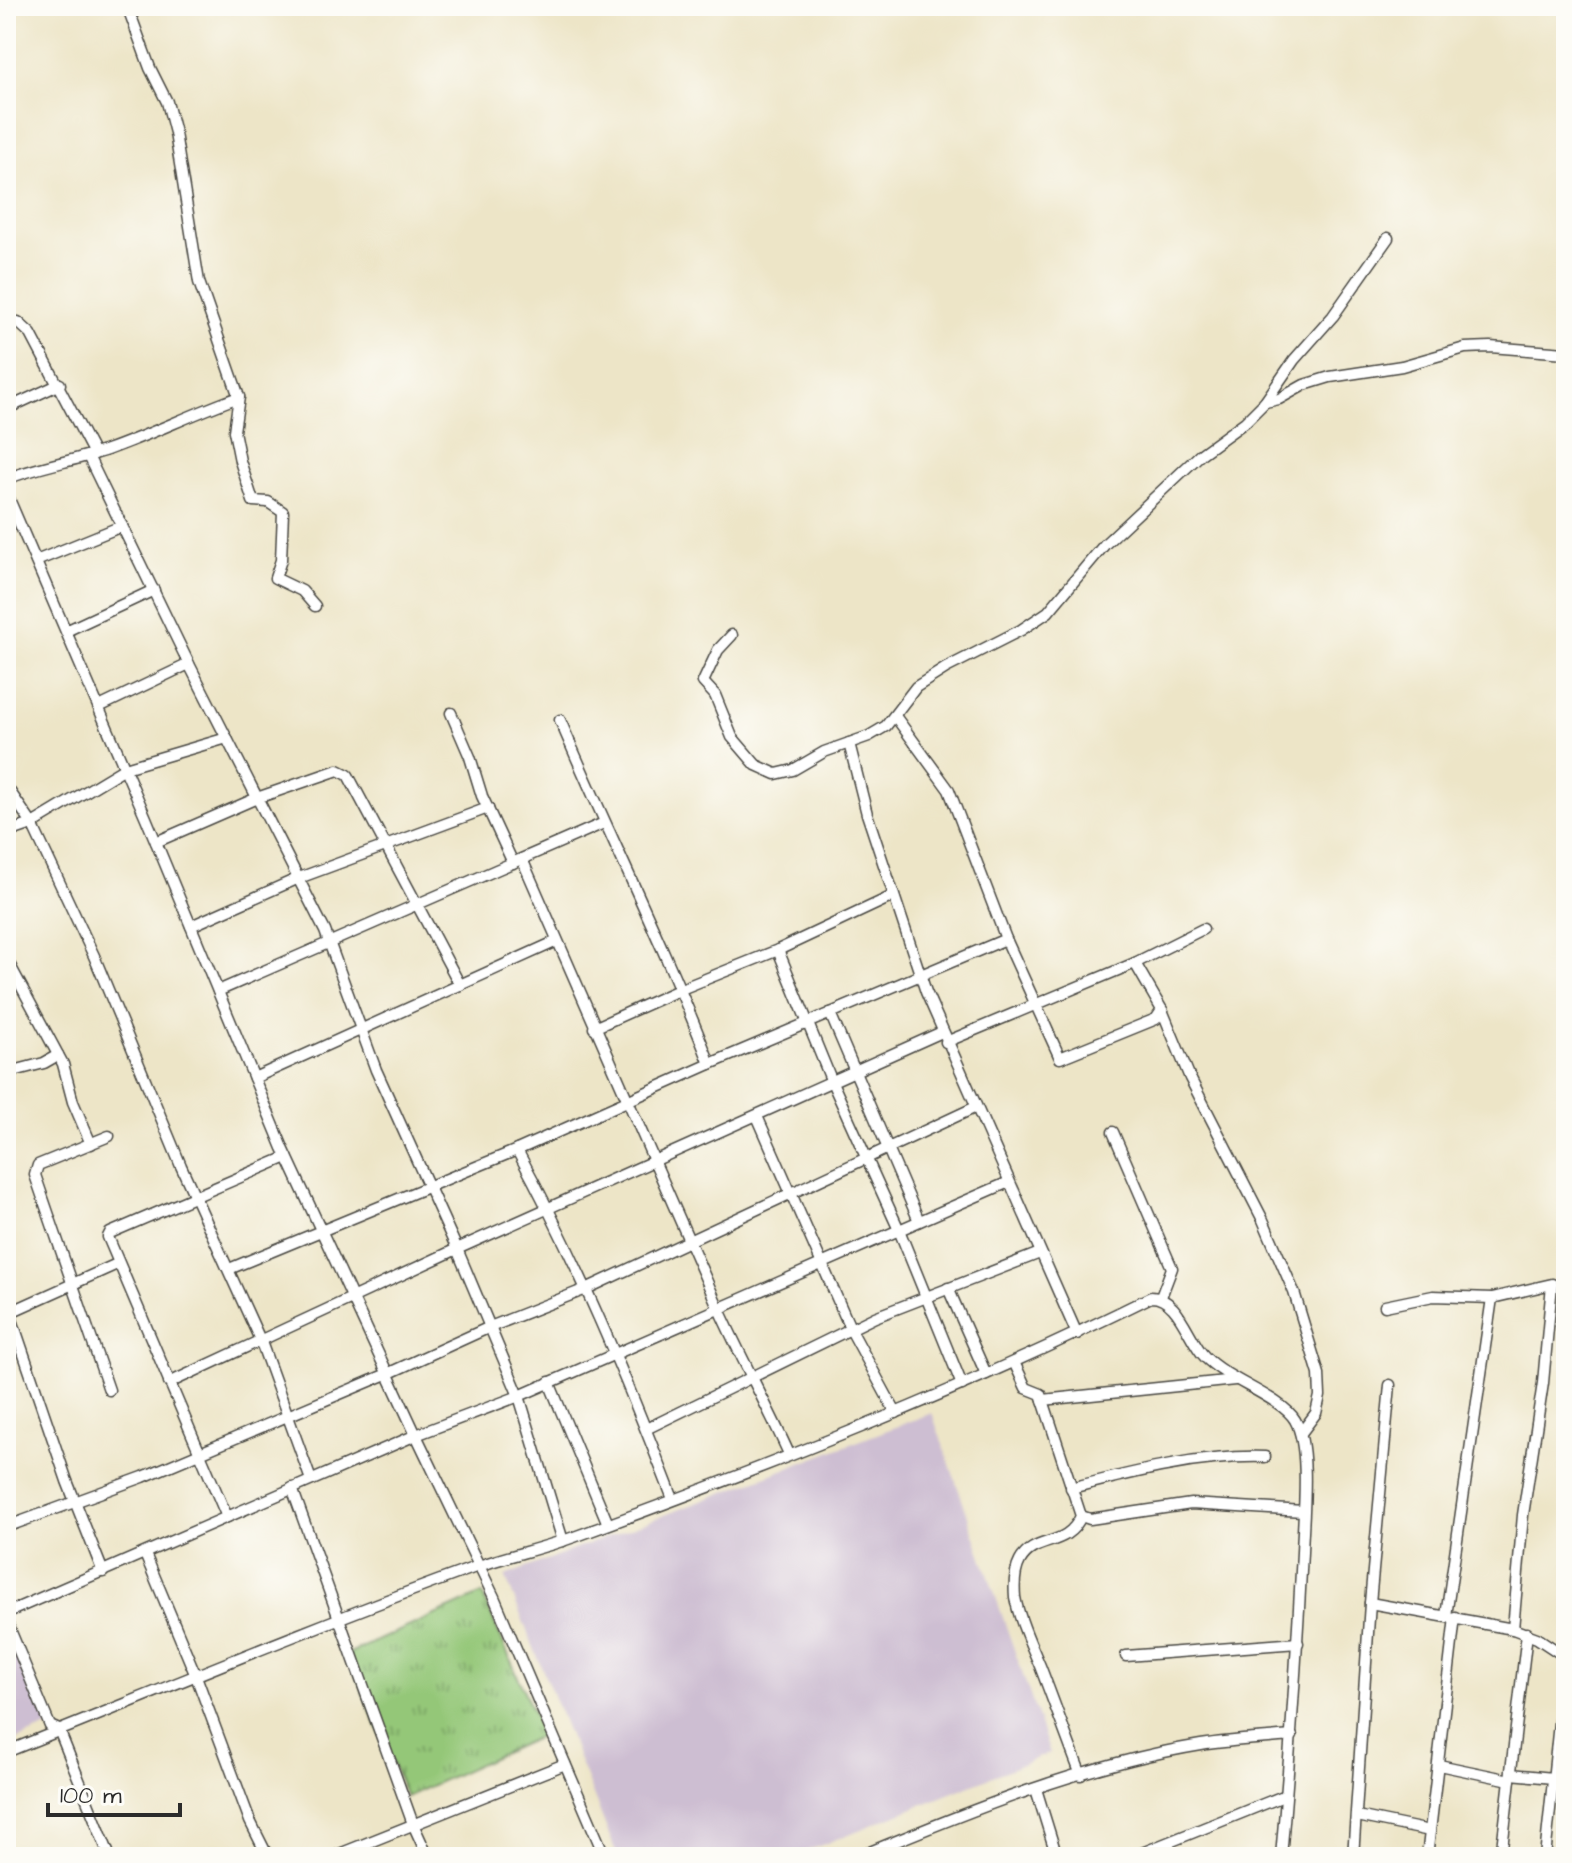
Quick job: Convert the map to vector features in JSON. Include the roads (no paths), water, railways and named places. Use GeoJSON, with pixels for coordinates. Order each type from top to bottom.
{"type":"FeatureCollection","features":[{"type":"Feature","properties":{"kind":"street"},"geometry":{"type":"LineString","coordinates":[[128,8],[150,68],[167,102],[175,133],[199,282],[239,397],[234,431],[240,461],[253,501],[268,502],[283,512],[281,560],[275,578],[302,591],[315,606]]}},
{"type":"Feature","properties":{"kind":"street"},"geometry":{"type":"LineString","coordinates":[[732,635],[718,650],[703,682],[715,695],[732,737],[756,765],[776,774],[793,770],[824,752],[886,726],[916,687],[1048,612],[1105,544],[1201,454],[1245,422],[1265,402],[1294,360],[1349,295],[1388,238]]}},
{"type":"Feature","properties":{"kind":"street"},"geometry":{"type":"LineString","coordinates":[[6,321],[25,326],[60,384],[122,526],[329,941],[376,1070],[519,1396],[563,1541]]}},
{"type":"Feature","properties":{"kind":"street"},"geometry":{"type":"LineString","coordinates":[[1265,402],[1330,377],[1402,366],[1465,348],[1566,353]]}},
{"type":"Feature","properties":{"kind":"street"},"geometry":{"type":"LineString","coordinates":[[6,409],[60,384]]}},
{"type":"Feature","properties":{"kind":"street"},"geometry":{"type":"LineString","coordinates":[[6,479],[130,442],[191,414],[239,397]]}},
{"type":"Feature","properties":{"kind":"street"},"geometry":{"type":"LineString","coordinates":[[6,492],[287,1157],[494,1597],[605,1857]]}},
{"type":"Feature","properties":{"kind":"street"},"geometry":{"type":"LineString","coordinates":[[36,561],[122,526]]}},
{"type":"Feature","properties":{"kind":"street"},"geometry":{"type":"LineString","coordinates":[[66,631],[154,590]]}},
{"type":"Feature","properties":{"kind":"street"},"geometry":{"type":"LineString","coordinates":[[99,707],[189,664]]}},
{"type":"Feature","properties":{"kind":"street"},"geometry":{"type":"LineString","coordinates":[[451,713],[488,808],[557,941],[719,1309],[789,1454]]}},
{"type":"Feature","properties":{"kind":"street"},"geometry":{"type":"LineString","coordinates":[[895,716],[949,790],[1006,939],[1060,1058],[1156,1019],[1162,1010]]}},
{"type":"Feature","properties":{"kind":"street"},"geometry":{"type":"LineString","coordinates":[[560,720],[681,989],[710,1064]]}},
{"type":"Feature","properties":{"kind":"street"},"geometry":{"type":"LineString","coordinates":[[6,833],[32,824],[125,768],[227,738]]}},
{"type":"Feature","properties":{"kind":"street"},"geometry":{"type":"LineString","coordinates":[[849,743],[867,814],[920,977],[1077,1334]]}},
{"type":"Feature","properties":{"kind":"street"},"geometry":{"type":"LineString","coordinates":[[156,842],[257,798],[338,770],[348,775],[460,985]]}},
{"type":"Feature","properties":{"kind":"street"},"geometry":{"type":"LineString","coordinates":[[6,786],[32,824],[94,956],[195,1197],[261,1342],[311,1480]]}},
{"type":"Feature","properties":{"kind":"street"},"geometry":{"type":"LineString","coordinates":[[191,926],[299,878],[488,808]]}},
{"type":"Feature","properties":{"kind":"street"},"geometry":{"type":"LineString","coordinates":[[218,991],[604,823]]}},
{"type":"Feature","properties":{"kind":"street"},"geometry":{"type":"LineString","coordinates":[[594,1028],[778,950],[893,896]]}},
{"type":"Feature","properties":{"kind":"street"},"geometry":{"type":"LineString","coordinates":[[169,1383],[457,1249],[854,1071],[1037,1005],[1135,963],[1203,929]]}},
{"type":"Feature","properties":{"kind":"street"},"geometry":{"type":"LineString","coordinates":[[229,1269],[517,1150],[710,1064],[1006,939]]}},
{"type":"Feature","properties":{"kind":"street"},"geometry":{"type":"LineString","coordinates":[[254,1078],[557,941]]}},
{"type":"Feature","properties":{"kind":"street"},"geometry":{"type":"LineString","coordinates":[[778,950],[962,1385]]}},
{"type":"Feature","properties":{"kind":"street"},"geometry":{"type":"LineString","coordinates":[[6,958],[58,1055],[91,1144]]}},
{"type":"Feature","properties":{"kind":"street"},"geometry":{"type":"LineString","coordinates":[[1135,963],[1162,1010],[1190,1078],[1263,1220],[1294,1292],[1319,1374],[1320,1396],[1316,1413],[1301,1433]]}},
{"type":"Feature","properties":{"kind":"street"},"geometry":{"type":"LineString","coordinates":[[830,1013],[919,1221]]}},
{"type":"Feature","properties":{"kind":"street"},"geometry":{"type":"LineString","coordinates":[[6,1073],[44,1063],[58,1055]]}},
{"type":"Feature","properties":{"kind":"street"},"geometry":{"type":"LineString","coordinates":[[6,1527],[76,1503],[586,1289],[976,1107]]}},
{"type":"Feature","properties":{"kind":"street"},"geometry":{"type":"LineString","coordinates":[[757,1116],[851,1330],[896,1413]]}},
{"type":"Feature","properties":{"kind":"street"},"geometry":{"type":"LineString","coordinates":[[1113,1132],[1172,1268],[1161,1297]]}},
{"type":"Feature","properties":{"kind":"street"},"geometry":{"type":"LineString","coordinates":[[109,1136],[38,1165],[35,1169],[109,1390]]}},
{"type":"Feature","properties":{"kind":"street"},"geometry":{"type":"LineString","coordinates":[[517,1150],[549,1209],[586,1289],[673,1499]]}},
{"type":"Feature","properties":{"kind":"street"},"geometry":{"type":"LineString","coordinates":[[227,1517],[108,1242],[110,1233],[287,1157]]}},
{"type":"Feature","properties":{"kind":"street"},"geometry":{"type":"LineString","coordinates":[[6,1613],[416,1435],[519,1396],[1009,1182]]}},
{"type":"Feature","properties":{"kind":"street"},"geometry":{"type":"LineString","coordinates":[[646,1429],[875,1317],[1040,1253]]}},
{"type":"Feature","properties":{"kind":"street"},"geometry":{"type":"LineString","coordinates":[[103,1572],[7,1310],[117,1264]]}},
{"type":"Feature","properties":{"kind":"street"},"geometry":{"type":"LineString","coordinates":[[1385,1306],[1433,1296],[1492,1298],[1552,1284],[1543,1383],[1523,1515],[1513,1629]]}},
{"type":"Feature","properties":{"kind":"street"},"geometry":{"type":"LineString","coordinates":[[948,1288],[986,1374]]}},
{"type":"Feature","properties":{"kind":"street"},"geometry":{"type":"LineString","coordinates":[[6,1752],[477,1566],[563,1541],[896,1413],[1077,1334],[1151,1297],[1161,1297],[1170,1303],[1201,1353],[1217,1370],[1287,1411],[1301,1433],[1303,1511],[1298,1643],[1281,1857]]}},
{"type":"Feature","properties":{"kind":"street"},"geometry":{"type":"LineString","coordinates":[[1427,1857],[1439,1765],[1450,1616],[1492,1298]]}},
{"type":"Feature","properties":{"kind":"street"},"geometry":{"type":"LineString","coordinates":[[1014,1362],[1026,1388],[1041,1394],[1081,1516]]}},
{"type":"Feature","properties":{"kind":"street"},"geometry":{"type":"LineString","coordinates":[[1043,1400],[1235,1380]]}},
{"type":"Feature","properties":{"kind":"street"},"geometry":{"type":"LineString","coordinates":[[549,1382],[608,1524]]}},
{"type":"Feature","properties":{"kind":"street"},"geometry":{"type":"LineString","coordinates":[[1353,1857],[1370,1603],[1390,1385]]}},
{"type":"Feature","properties":{"kind":"street"},"geometry":{"type":"LineString","coordinates":[[1071,1488],[1168,1466],[1242,1456],[1265,1457]]}},
{"type":"Feature","properties":{"kind":"street"},"geometry":{"type":"LineString","coordinates":[[292,1488],[413,1824],[428,1857]]}},
{"type":"Feature","properties":{"kind":"street"},"geometry":{"type":"LineString","coordinates":[[1081,1516],[1090,1519],[1191,1504],[1303,1511]]}},
{"type":"Feature","properties":{"kind":"street"},"geometry":{"type":"LineString","coordinates":[[1081,1516],[1069,1535],[1035,1546],[1025,1554],[1015,1573],[1014,1587],[1028,1637],[1081,1775]]}},
{"type":"Feature","properties":{"kind":"street"},"geometry":{"type":"LineString","coordinates":[[145,1554],[196,1676],[250,1821],[268,1857]]}},
{"type":"Feature","properties":{"kind":"street"},"geometry":{"type":"LineString","coordinates":[[1370,1603],[1513,1629],[1527,1633],[1566,1657],[1545,1857]]}},
{"type":"Feature","properties":{"kind":"street"},"geometry":{"type":"LineString","coordinates":[[6,1620],[50,1726],[59,1730],[110,1857]]}},
{"type":"Feature","properties":{"kind":"street"},"geometry":{"type":"LineString","coordinates":[[1501,1857],[1527,1633]]}},
{"type":"Feature","properties":{"kind":"street"},"geometry":{"type":"LineString","coordinates":[[1126,1656],[1298,1643]]}},
{"type":"Feature","properties":{"kind":"street"},"geometry":{"type":"LineString","coordinates":[[858,1857],[931,1826],[1081,1775],[1200,1745],[1292,1736]]}},
{"type":"Feature","properties":{"kind":"street"},"geometry":{"type":"LineString","coordinates":[[332,1857],[565,1764]]}},
{"type":"Feature","properties":{"kind":"street"},"geometry":{"type":"LineString","coordinates":[[1439,1765],[1510,1777],[1566,1775]]}},
{"type":"Feature","properties":{"kind":"street"},"geometry":{"type":"LineString","coordinates":[[1036,1789],[1057,1857]]}},
{"type":"Feature","properties":{"kind":"street"},"geometry":{"type":"LineString","coordinates":[[1132,1857],[1286,1795]]}},
{"type":"Feature","properties":{"kind":"street"},"geometry":{"type":"LineString","coordinates":[[1357,1816],[1430,1831]]}}]}
